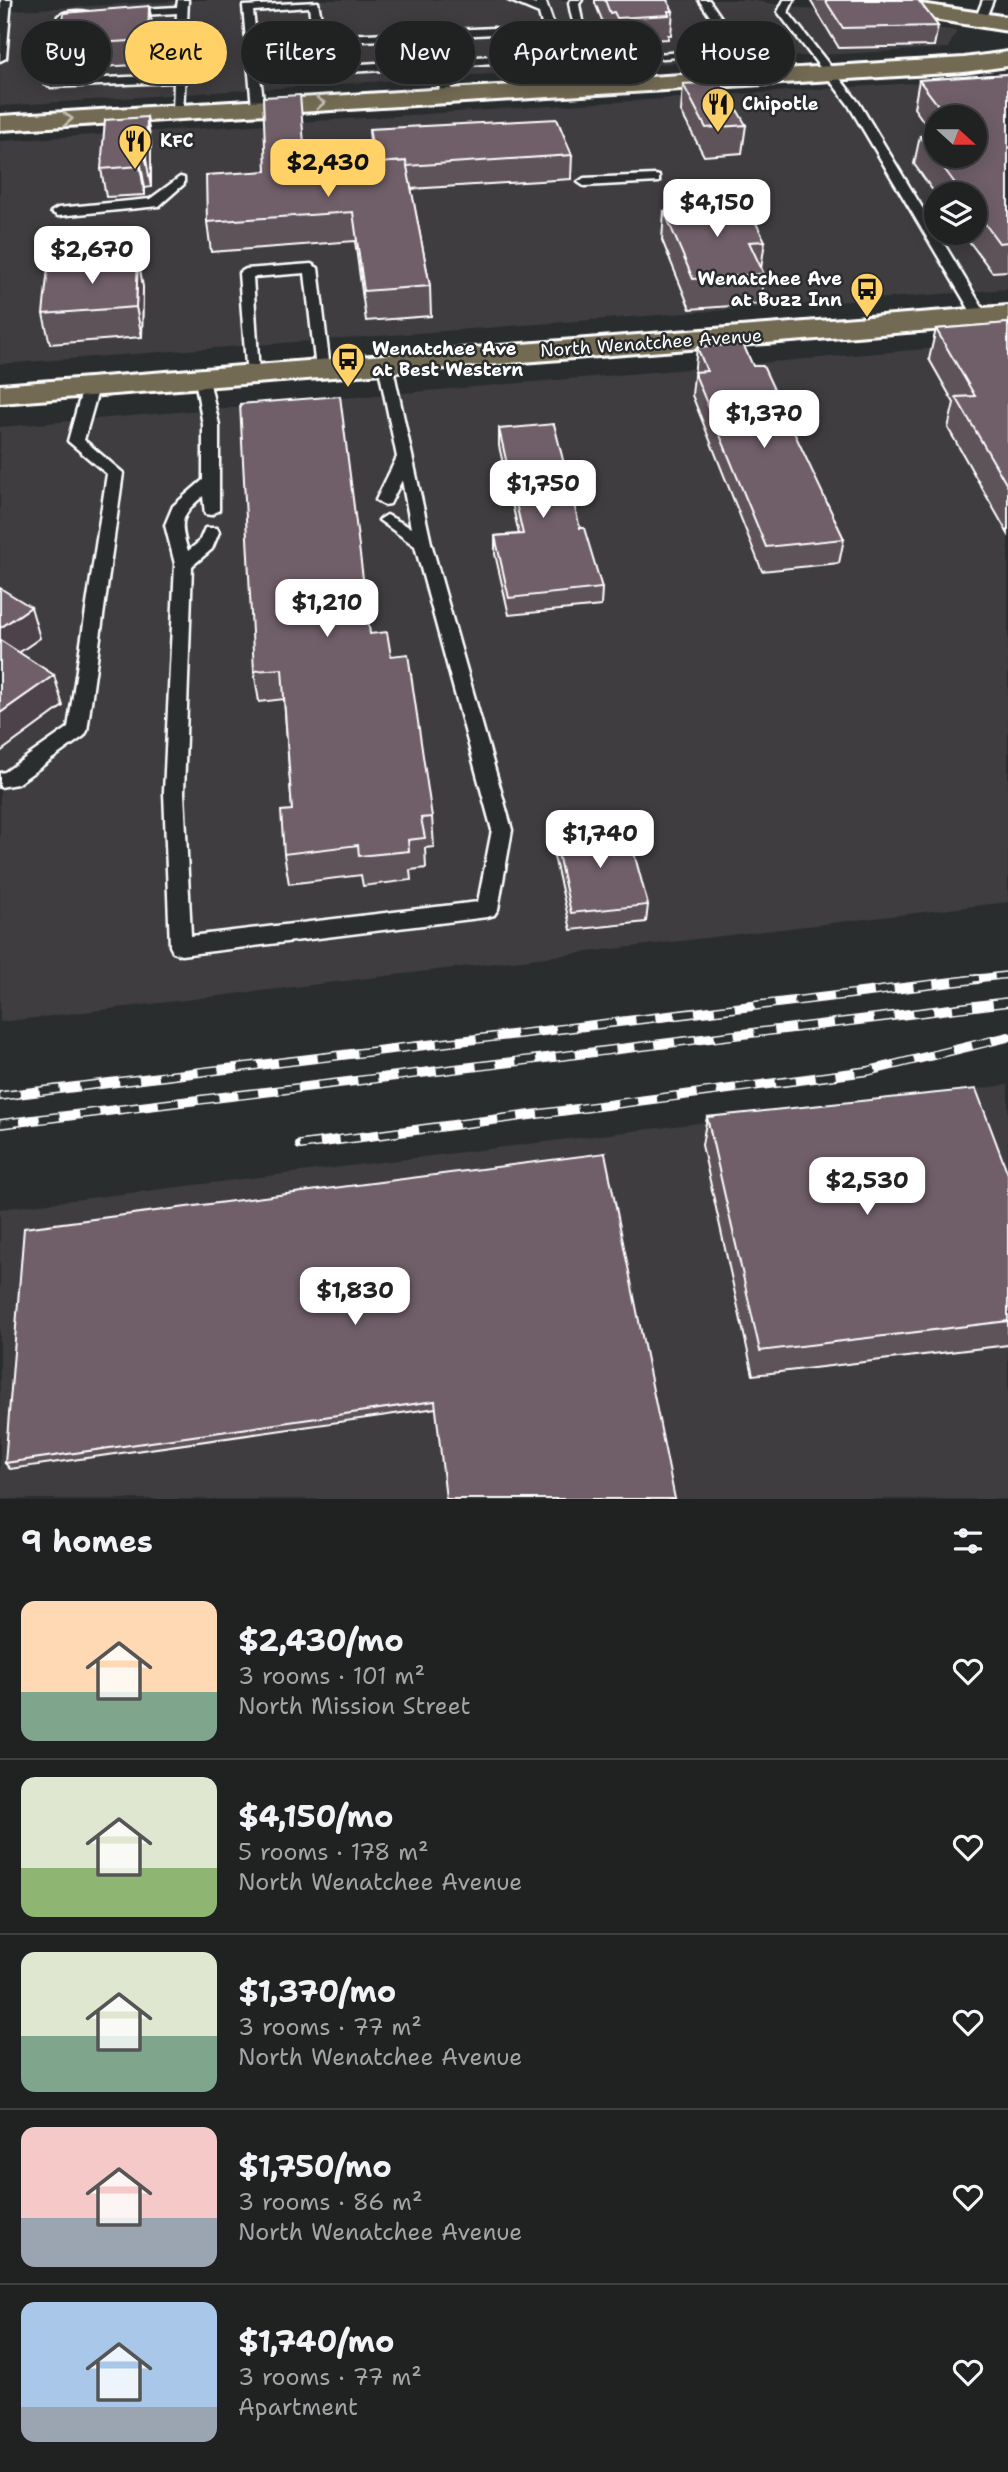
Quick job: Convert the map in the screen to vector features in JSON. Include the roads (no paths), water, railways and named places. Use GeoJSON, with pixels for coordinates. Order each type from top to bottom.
{"type":"FeatureCollection","features":[{"type":"Feature","properties":{"kind":"main road"},"geometry":{"type":"LineString","coordinates":[[852,0],[984,10],[1008,24]]}},
{"type":"Feature","properties":{"kind":"main road"},"geometry":{"type":"LineString","coordinates":[[872,70],[956,55],[966,49],[984,10]]}},
{"type":"Feature","properties":{"kind":"main road"},"geometry":{"type":"LineString","coordinates":[[795,74],[964,65],[1008,59]]}},
{"type":"Feature","properties":{"kind":"main road"},"geometry":{"type":"LineString","coordinates":[[0,123],[676,82]]}},
{"type":"Feature","properties":{"kind":"main road","name":"North Wenatchee Avenue"},"geometry":{"type":"LineString","coordinates":[[0,394],[995,316]]}},
{"type":"Feature","properties":{"kind":"lane"},"geometry":{"type":"LineString","coordinates":[[0,58],[6,0]]}},
{"type":"Feature","properties":{"kind":"lane"},"geometry":{"type":"LineString","coordinates":[[513,0],[542,5]]}},
{"type":"Feature","properties":{"kind":"lane"},"geometry":{"type":"LineString","coordinates":[[577,0],[574,3],[576,20],[589,46],[607,56],[624,58],[676,54]]}},
{"type":"Feature","properties":{"kind":"lane"},"geometry":{"type":"LineString","coordinates":[[703,0],[718,21]]}},
{"type":"Feature","properties":{"kind":"lane"},"geometry":{"type":"LineString","coordinates":[[789,0],[783,12],[832,72],[995,316]]}},
{"type":"Feature","properties":{"kind":"lane"},"geometry":{"type":"LineString","coordinates":[[248,21],[247,8],[314,2],[316,21]]}},
{"type":"Feature","properties":{"kind":"lane"},"geometry":{"type":"LineString","coordinates":[[116,14],[182,5]]}},
{"type":"Feature","properties":{"kind":"lane"},"geometry":{"type":"LineString","coordinates":[[103,14],[63,16],[54,52],[51,85],[125,81]]}},
{"type":"Feature","properties":{"kind":"lane"},"geometry":{"type":"LineString","coordinates":[[361,38],[489,31]]}},
{"type":"Feature","properties":{"kind":"lane"},"geometry":{"type":"LineString","coordinates":[[179,112],[180,84]]}},
{"type":"Feature","properties":{"kind":"lane"},"geometry":{"type":"LineString","coordinates":[[255,84],[258,107]]}},
{"type":"Feature","properties":{"kind":"lane"},"geometry":{"type":"LineString","coordinates":[[444,84],[447,96]]}},
{"type":"Feature","properties":{"kind":"lane"},"geometry":{"type":"LineString","coordinates":[[584,182],[655,178]]}},
{"type":"Feature","properties":{"kind":"lane"},"geometry":{"type":"LineString","coordinates":[[58,212],[154,204],[180,181]]}},
{"type":"Feature","properties":{"kind":"lane"},"geometry":{"type":"LineString","coordinates":[[252,375],[246,272],[312,268],[323,369]]}},
{"type":"Feature","properties":{"kind":"lane"},"geometry":{"type":"LineString","coordinates":[[209,483],[178,508],[172,531],[184,564],[174,792],[181,946],[487,909],[502,830],[423,543],[385,364]]}},
{"type":"Feature","properties":{"kind":"lane"},"geometry":{"type":"LineString","coordinates":[[202,379],[211,425],[211,510]]}},
{"type":"Feature","properties":{"kind":"lane"},"geometry":{"type":"LineString","coordinates":[[0,780],[10,779],[76,731],[116,474],[76,441],[91,387]]}},
{"type":"Feature","properties":{"kind":"lane"},"geometry":{"type":"LineString","coordinates":[[384,500],[405,457]]}},
{"type":"Feature","properties":{"kind":"lane"},"geometry":{"type":"LineString","coordinates":[[387,520],[423,543]]}},
{"type":"Feature","properties":{"kind":"lane"},"geometry":{"type":"LineString","coordinates":[[184,564],[206,545],[211,531]]}},
{"type":"Feature","properties":{"kind":"railway"},"geometry":{"type":"LineString","coordinates":[[963,980],[1008,975]]}},
{"type":"Feature","properties":{"kind":"railway"},"geometry":{"type":"LineString","coordinates":[[0,1096],[978,979]]}},
{"type":"Feature","properties":{"kind":"railway"},"geometry":{"type":"LineString","coordinates":[[0,1124],[1008,1002]]}},
{"type":"Feature","properties":{"kind":"railway"},"geometry":{"type":"LineString","coordinates":[[300,1145],[868,1071],[1008,1037]]}},
{"type":"Feature","properties":{"kind":"place","name":"Chipotle"},"geometry":{"type":"Point","coordinates":[718,134]}},
{"type":"Feature","properties":{"kind":"place","name":"KFC"},"geometry":{"type":"Point","coordinates":[135,171]}},
{"type":"Feature","properties":{"kind":"place","name":"Wenatchee Ave at Buzz Inn"},"geometry":{"type":"Point","coordinates":[867,319]}},
{"type":"Feature","properties":{"kind":"place","name":"Wenatchee Ave at Best Western"},"geometry":{"type":"Point","coordinates":[348,389]}}]}
